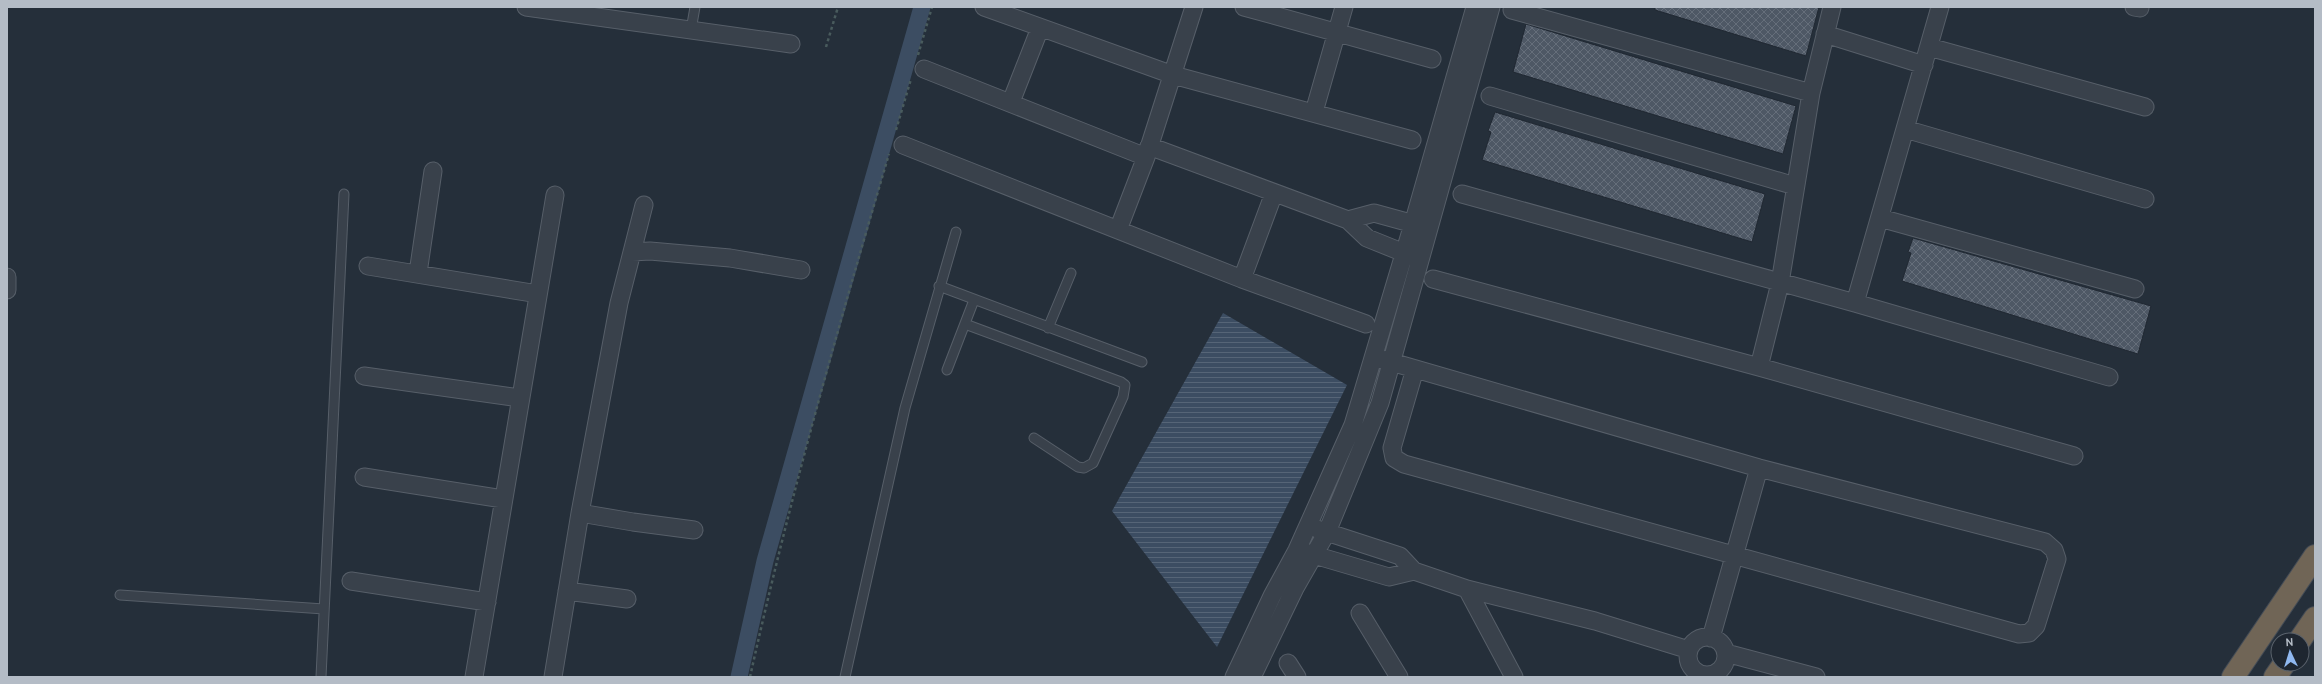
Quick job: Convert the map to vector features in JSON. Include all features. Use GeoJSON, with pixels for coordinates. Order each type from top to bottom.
{"type":"FeatureCollection","features":[{"type":"Feature","properties":{"kind":"highway"},"geometry":{"type":"LineString","coordinates":[[2233,677],[2315,556]]}},
{"type":"Feature","properties":{"kind":"highway"},"geometry":{"type":"LineString","coordinates":[[2305,632],[2315,618]]}},
{"type":"Feature","properties":{"kind":"street"},"geometry":{"type":"LineString","coordinates":[[526,7],[581,11],[692,30],[791,44]]}},
{"type":"Feature","properties":{"kind":"street"},"geometry":{"type":"LineString","coordinates":[[984,7],[1173,75],[1314,112],[1412,140]]}},
{"type":"Feature","properties":{"kind":"street"},"geometry":{"type":"LineString","coordinates":[[1118,230],[1173,75],[1194,7]]}},
{"type":"Feature","properties":{"kind":"street"},"geometry":{"type":"LineString","coordinates":[[1244,7],[1432,59]]}},
{"type":"Feature","properties":{"kind":"street"},"geometry":{"type":"LineString","coordinates":[[1314,112],[1344,7]]}},
{"type":"Feature","properties":{"kind":"street"},"geometry":{"type":"LineString","coordinates":[[1459,94],[1475,7]]}},
{"type":"Feature","properties":{"kind":"street"},"geometry":{"type":"LineString","coordinates":[[1234,677],[1272,596],[1297,550],[1353,425],[1374,357],[1412,257],[1459,94],[1491,7]]}},
{"type":"Feature","properties":{"kind":"street"},"geometry":{"type":"LineString","coordinates":[[1759,367],[1780,283],[1811,93],[1832,7]]}},
{"type":"Feature","properties":{"kind":"street"},"geometry":{"type":"LineString","coordinates":[[1855,303],[1940,7]]}},
{"type":"Feature","properties":{"kind":"street"},"geometry":{"type":"LineString","coordinates":[[1512,10],[1811,93]]}},
{"type":"Feature","properties":{"kind":"street"},"geometry":{"type":"LineString","coordinates":[[1012,102],[1040,28]]}},
{"type":"Feature","properties":{"kind":"street"},"geometry":{"type":"LineString","coordinates":[[1825,34],[1924,64]]}},
{"type":"Feature","properties":{"kind":"street"},"geometry":{"type":"LineString","coordinates":[[1929,47],[2145,107]]}},
{"type":"Feature","properties":{"kind":"street"},"geometry":{"type":"LineString","coordinates":[[917,67],[1147,151],[1274,193],[1348,220],[1367,238],[1412,257]]}},
{"type":"Feature","properties":{"kind":"street"},"geometry":{"type":"LineString","coordinates":[[1490,96],[1795,186]]}},
{"type":"Feature","properties":{"kind":"street"},"geometry":{"type":"LineString","coordinates":[[1905,129],[2145,199]]}},
{"type":"Feature","properties":{"kind":"street"},"geometry":{"type":"LineString","coordinates":[[896,143],[1242,279],[1366,324]]}},
{"type":"Feature","properties":{"kind":"street"},"geometry":{"type":"LineString","coordinates":[[418,273],[432,171]]}},
{"type":"Feature","properties":{"kind":"street"},"geometry":{"type":"LineString","coordinates":[[1242,279],[1274,193]]}},
{"type":"Feature","properties":{"kind":"street"},"geometry":{"type":"LineString","coordinates":[[1462,194],[1855,303],[2109,377]]}},
{"type":"Feature","properties":{"kind":"street"},"geometry":{"type":"LineString","coordinates":[[474,677],[554,195]]}},
{"type":"Feature","properties":{"kind":"street"},"geometry":{"type":"LineString","coordinates":[[553,677],[580,513],[619,303],[644,205]]}},
{"type":"Feature","properties":{"kind":"street"},"geometry":{"type":"LineString","coordinates":[[1348,220],[1374,213],[1421,226]]}},
{"type":"Feature","properties":{"kind":"street"},"geometry":{"type":"LineString","coordinates":[[1880,218],[2135,289]]}},
{"type":"Feature","properties":{"kind":"street"},"geometry":{"type":"LineString","coordinates":[[632,252],[650,251],[730,258],[801,270]]}},
{"type":"Feature","properties":{"kind":"street"},"geometry":{"type":"LineString","coordinates":[[1252,677],[1288,602],[1327,532],[1370,429],[1391,363],[1412,257]]}},
{"type":"Feature","properties":{"kind":"street"},"geometry":{"type":"LineString","coordinates":[[368,266],[418,273],[538,294]]}},
{"type":"Feature","properties":{"kind":"street"},"geometry":{"type":"LineString","coordinates":[[7,277],[7,290]]}},
{"type":"Feature","properties":{"kind":"street"},"geometry":{"type":"LineString","coordinates":[[1433,278],[1759,367],[2074,456]]}},
{"type":"Feature","properties":{"kind":"street"},"geometry":{"type":"LineString","coordinates":[[1374,357],[1760,468],[2044,542],[2054,550],[2057,559],[2036,626],[2029,633],[2019,634],[1404,464],[1394,458],[1392,448],[1415,369]]}},
{"type":"Feature","properties":{"kind":"street"},"geometry":{"type":"LineString","coordinates":[[364,376],[520,398]]}},
{"type":"Feature","properties":{"kind":"street"},"geometry":{"type":"LineString","coordinates":[[1710,638],[1760,468]]}},
{"type":"Feature","properties":{"kind":"street"},"geometry":{"type":"LineString","coordinates":[[364,477],[503,500]]}},
{"type":"Feature","properties":{"kind":"street"},"geometry":{"type":"LineString","coordinates":[[580,513],[694,530]]}},
{"type":"Feature","properties":{"kind":"street"},"geometry":{"type":"LineString","coordinates":[[1307,526],[1400,556],[1414,571],[1467,589],[1595,620],[1689,650]]}},
{"type":"Feature","properties":{"kind":"street"},"geometry":{"type":"LineString","coordinates":[[1297,550],[1389,577],[1414,571]]}},
{"type":"Feature","properties":{"kind":"street"},"geometry":{"type":"LineString","coordinates":[[352,581],[486,602]]}},
{"type":"Feature","properties":{"kind":"street"},"geometry":{"type":"LineString","coordinates":[[1467,589],[1514,677]]}},
{"type":"Feature","properties":{"kind":"street"},"geometry":{"type":"LineString","coordinates":[[567,591],[627,599]]}},
{"type":"Feature","properties":{"kind":"street"},"geometry":{"type":"LineString","coordinates":[[1360,613],[1399,677]]}},
{"type":"Feature","properties":{"kind":"street"},"geometry":{"type":"LineString","coordinates":[[1710,638],[1721,643],[1726,653],[1726,659],[1721,669],[1712,675],[1702,676],[1691,667],[1688,656],[1689,650],[1696,641],[1710,638]]}},
{"type":"Feature","properties":{"kind":"street"},"geometry":{"type":"LineString","coordinates":[[1726,653],[1816,677]]}},
{"type":"Feature","properties":{"kind":"lane"},"geometry":{"type":"LineString","coordinates":[[692,30],[695,7]]}},
{"type":"Feature","properties":{"kind":"lane"},"geometry":{"type":"LineString","coordinates":[[321,677],[344,194]]}},
{"type":"Feature","properties":{"kind":"lane"},"geometry":{"type":"LineString","coordinates":[[845,677],[905,408],[939,286],[956,232]]}},
{"type":"Feature","properties":{"kind":"lane"},"geometry":{"type":"LineString","coordinates":[[1048,328],[1071,273]]}},
{"type":"Feature","properties":{"kind":"lane"},"geometry":{"type":"LineString","coordinates":[[939,286],[1142,362]]}},
{"type":"Feature","properties":{"kind":"lane"},"geometry":{"type":"LineString","coordinates":[[947,370],[974,300]]}},
{"type":"Feature","properties":{"kind":"lane"},"geometry":{"type":"LineString","coordinates":[[964,324],[1121,382],[1125,386],[1123,397],[1093,463],[1084,468],[1078,467],[1034,438]]}},
{"type":"Feature","properties":{"kind":"lane"},"geometry":{"type":"LineString","coordinates":[[120,595],[324,609]]}},
{"type":"Feature","properties":{"kind":"path"},"geometry":{"type":"LineString","coordinates":[[826,47],[838,7]]}},
{"type":"Feature","properties":{"kind":"path"},"geometry":{"type":"LineString","coordinates":[[750,677],[776,562],[851,284],[896,143],[932,7]]}},
{"type":"Feature","properties":{"kind":"water"},"geometry":{"type":"Polygon","coordinates":[[[1223,313],[1347,385],[1217,647],[1112,511],[1223,313]]]}},
{"type":"Feature","properties":{"kind":"building"},"geometry":{"type":"Polygon","coordinates":[[[1655,7],[1819,7],[1806,56],[1655,10],[1655,7]]]}},
{"type":"Feature","properties":{"kind":"building"},"geometry":{"type":"Polygon","coordinates":[[[1526,24],[1796,106],[1783,154],[1513,72],[1526,24]]]}},
{"type":"Feature","properties":{"kind":"building"},"geometry":{"type":"Polygon","coordinates":[[[1495,112],[1765,194],[1752,242],[1482,160],[1491,132],[1488,131],[1495,112]]]}},
{"type":"Feature","properties":{"kind":"building"},"geometry":{"type":"Polygon","coordinates":[[[1913,238],[2151,306],[2138,354],[1902,281],[1911,253],[1908,252],[1913,238]]]}},
{"type":"Feature","properties":{"kind":"waterway"},"geometry":{"type":"LineString","coordinates":[[739,677],[765,561],[922,7]]}}]}
